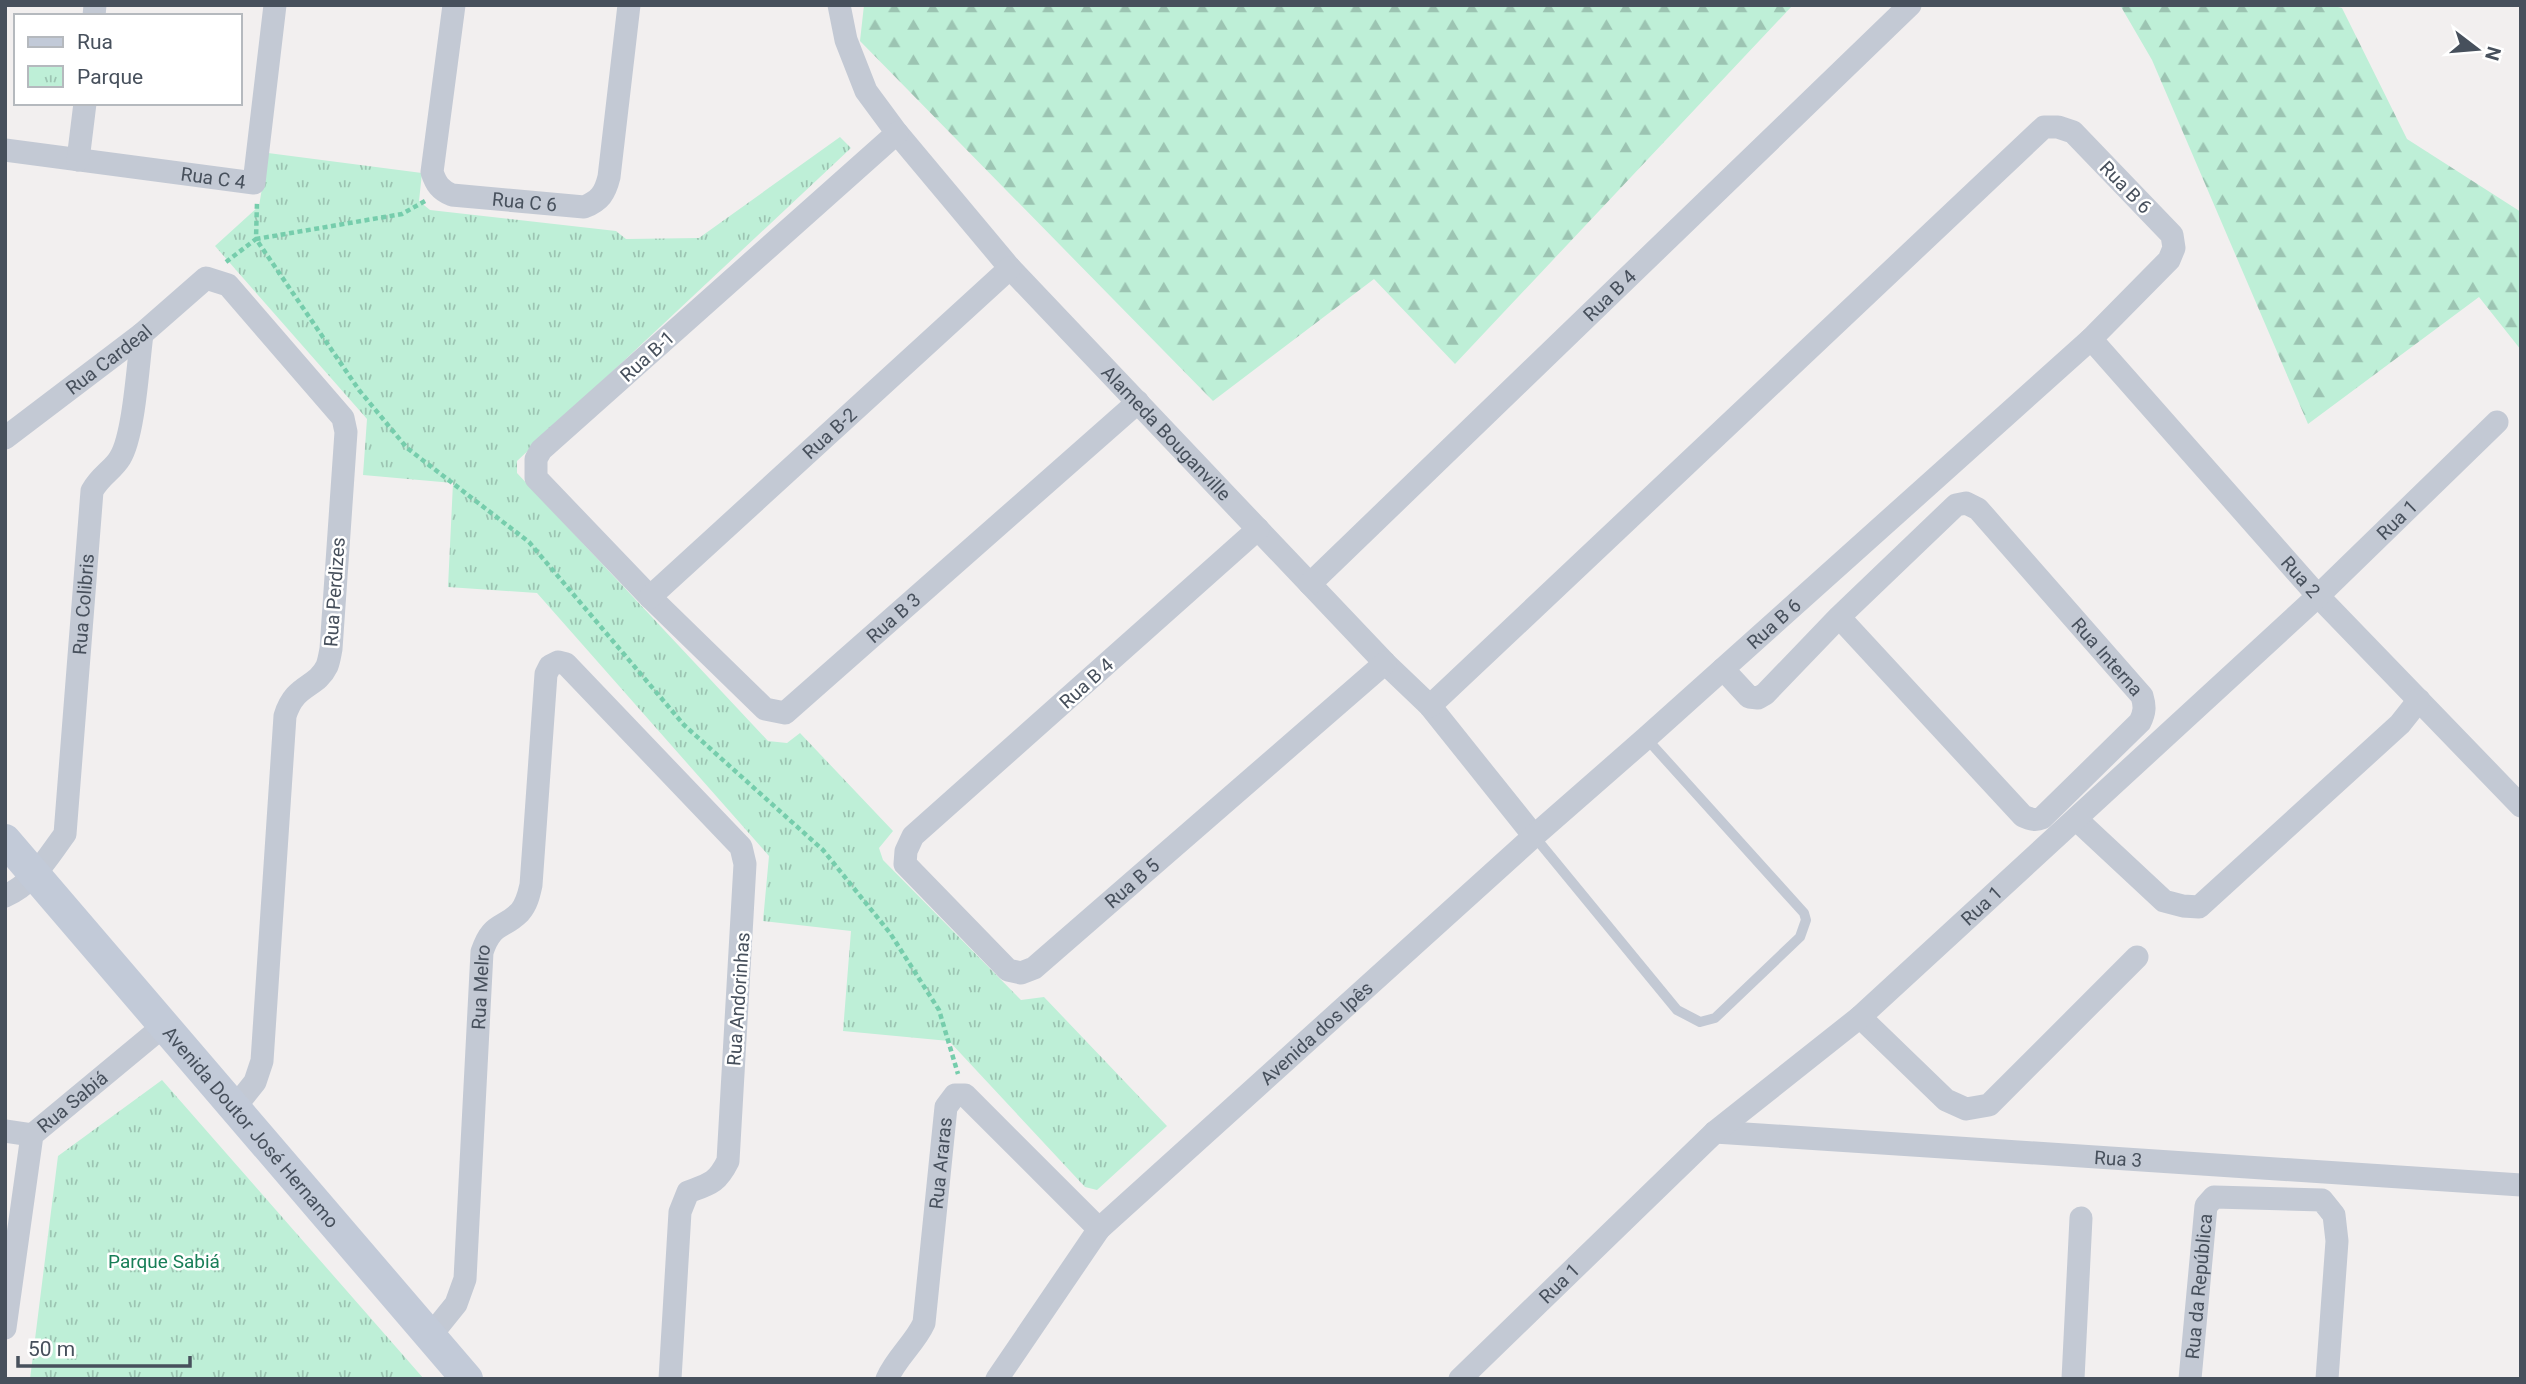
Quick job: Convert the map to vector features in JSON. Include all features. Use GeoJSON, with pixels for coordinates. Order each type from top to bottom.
{"type":"FeatureCollection","features":[{"type":"Feature","properties":{"kind":"street","name":"Rua C 4"},"geometry":{"type":"LineString","coordinates":[[5,150],[254,183],[275,5]]}},
{"type":"Feature","properties":{"kind":"street"},"geometry":{"type":"LineString","coordinates":[[442,191],[432,172],[454,5]]}},
{"type":"Feature","properties":{"kind":"street","name":"Rua C 6"},"geometry":{"type":"LineString","coordinates":[[442,191],[452,195],[584,207],[597,202],[606,190],[609,177],[629,5]]}},
{"type":"Feature","properties":{"kind":"street","name":"Alameda Bouganville"},"geometry":{"type":"LineString","coordinates":[[839,5],[846,40],[866,90],[897,133],[1010,268],[1385,663],[1430,706],[1534,836]]}},
{"type":"Feature","properties":{"kind":"street","name":"Rua B 4"},"geometry":{"type":"LineString","coordinates":[[1310,584],[1910,5]]}},
{"type":"Feature","properties":{"kind":"street"},"geometry":{"type":"LineString","coordinates":[[78,160],[85,105]]}},
{"type":"Feature","properties":{"kind":"street","name":"Rua B 6"},"geometry":{"type":"LineString","coordinates":[[1430,706],[2044,127],[2058,127],[2073,132],[2172,235],[2174,248],[2169,260],[2091,339],[1534,836]]}},
{"type":"Feature","properties":{"kind":"street","name":"Rua B-1"},"geometry":{"type":"LineString","coordinates":[[650,597],[536,478],[536,459],[541,450],[897,133]]}},
{"type":"Feature","properties":{"kind":"street","name":"Rua B-2"},"geometry":{"type":"LineString","coordinates":[[650,597],[1010,268]]}},
{"type":"Feature","properties":{"kind":"street","name":"Rua Cardeal"},"geometry":{"type":"LineString","coordinates":[[5,438],[142,334],[206,278]]}},
{"type":"Feature","properties":{"kind":"street","name":"Rua Perdizes"},"geometry":{"type":"LineString","coordinates":[[206,278],[228,285],[343,418],[346,432],[331,649],[327,665],[318,678],[295,693],[285,716],[262,1061],[255,1082],[235,1107]]}},
{"type":"Feature","properties":{"kind":"street","name":"Rua Colibris"},"geometry":{"type":"LineString","coordinates":[[5,896],[19,891],[65,834],[92,491],[99,478],[119,460],[128,443],[142,334]]}},
{"type":"Feature","properties":{"kind":"street","name":"Rua 2"},"geometry":{"type":"LineString","coordinates":[[2091,339],[2318,596],[2521,806]]}},
{"type":"Feature","properties":{"kind":"street","name":"Rua B 3"},"geometry":{"type":"LineString","coordinates":[[650,597],[765,709],[785,713],[1138,402]]}},
{"type":"Feature","properties":{"kind":"street","name":"Rua 1"},"geometry":{"type":"LineString","coordinates":[[1460,1379],[1715,1132],[1860,1017],[2318,596],[2497,422]]}},
{"type":"Feature","properties":{"kind":"street","name":"Rua Interna"},"geometry":{"type":"LineString","coordinates":[[1723,669],[1746,695],[1758,698],[1765,694],[1839,617],[1956,505],[1971,505],[2142,696],[2144,713],[2140,722],[2042,818],[2029,819],[2023,816],[1839,617]]}},
{"type":"Feature","properties":{"kind":"street","name":"Rua B 4"},"geometry":{"type":"LineString","coordinates":[[913,836],[1258,529]]}},
{"type":"Feature","properties":{"kind":"street","name":"Rua Melro"},"geometry":{"type":"LineString","coordinates":[[431,1335],[456,1304],[466,1279],[482,952],[492,930],[520,912],[527,900],[531,885],[546,674],[550,666],[558,662],[566,664]]}},
{"type":"Feature","properties":{"kind":"street","name":"Rua B 5"},"geometry":{"type":"LineString","coordinates":[[913,836],[906,851],[905,864],[1008,970],[1021,974],[1034,968],[1385,663]]}},
{"type":"Feature","properties":{"kind":"street","name":"Rua Andorinhas"},"geometry":{"type":"LineString","coordinates":[[566,664],[741,847],[745,864],[728,1161],[721,1175],[711,1183],[688,1192],[682,1200],[670,1379]]}},
{"type":"Feature","properties":{"kind":"street"},"geometry":{"type":"LineString","coordinates":[[2076,819],[2164,901],[2199,907],[2400,724],[2419,700]]}},
{"type":"Feature","properties":{"kind":"street","name":"Avenida dos Ipês"},"geometry":{"type":"LineString","coordinates":[[997,1379],[1099,1229],[1534,836]]}},
{"type":"Feature","properties":{"kind":"street","name":"Avenida Doutor José Hernamo"},"geometry":{"type":"LineString","coordinates":[[5,840],[166,1024],[467,1379]]}},
{"type":"Feature","properties":{"kind":"street"},"geometry":{"type":"LineString","coordinates":[[1860,1017],[1945,1100],[1966,1109],[1989,1105],[2137,957]]}},
{"type":"Feature","properties":{"kind":"street","name":"Rua Sabiá"},"geometry":{"type":"LineString","coordinates":[[5,1328],[32,1135],[166,1024]]}},
{"type":"Feature","properties":{"kind":"street","name":"Rua Araras"},"geometry":{"type":"LineString","coordinates":[[887,1379],[891,1369],[918,1336],[924,1323],[946,1107],[955,1095],[965,1096],[1099,1229]]}},
{"type":"Feature","properties":{"kind":"street"},"geometry":{"type":"LineString","coordinates":[[5,1131],[32,1135]]}},
{"type":"Feature","properties":{"kind":"street","name":"Rua 3"},"geometry":{"type":"LineString","coordinates":[[1715,1132],[2521,1185]]}},
{"type":"Feature","properties":{"kind":"street","name":"Rua da República"},"geometry":{"type":"LineString","coordinates":[[2190,1379],[2206,1206],[2214,1197],[2322,1200],[2334,1215],[2337,1241],[2327,1379]]}},
{"type":"Feature","properties":{"kind":"street"},"geometry":{"type":"LineString","coordinates":[[2073,1379],[2081,1217]]}},
{"type":"Feature","properties":{"kind":"lane"},"geometry":{"type":"LineString","coordinates":[[1534,836],[1677,1010],[1700,1022],[1715,1018],[1800,937],[1806,920],[1804,913],[1646,738]]}},
{"type":"Feature","properties":{"kind":"path"},"geometry":{"type":"LineString","coordinates":[[254,183],[258,206],[256,239],[359,390],[407,448],[529,542],[684,725],[823,850],[890,933],[939,1010],[965,1096]]}},
{"type":"Feature","properties":{"kind":"path"},"geometry":{"type":"LineString","coordinates":[[206,278],[256,239],[402,214],[442,191]]}},
{"type":"Feature","properties":{"kind":"green space"},"geometry":{"type":"Polygon","coordinates":[[[864,5],[1793,5],[1455,364],[1374,279],[1213,401],[860,41],[864,5]]]}},
{"type":"Feature","properties":{"kind":"green space"},"geometry":{"type":"Polygon","coordinates":[[[2120,5],[2330,5],[2342,8],[2407,139],[2521,212],[2521,350],[2479,297],[2308,424],[2152,60],[2120,5]]]}},
{"type":"Feature","properties":{"kind":"green space"},"geometry":{"type":"Polygon","coordinates":[[[840,137],[851,148],[517,461],[517,473],[768,741],[787,743],[800,733],[893,831],[879,848],[883,860],[1021,1000],[1044,997],[1167,1126],[1097,1190],[1085,1187],[949,1041],[843,1031],[851,931],[763,921],[769,856],[537,593],[448,587],[453,483],[363,475],[367,419],[215,246],[259,206],[268,153],[422,173],[419,201],[430,210],[616,231],[626,239],[699,238],[840,137]]]}},
{"type":"Feature","properties":{"kind":"green space","name":"Parque Sabiá"},"geometry":{"type":"Polygon","coordinates":[[[162,1080],[424,1379],[30,1379],[58,1156],[162,1080]]]}}]}
